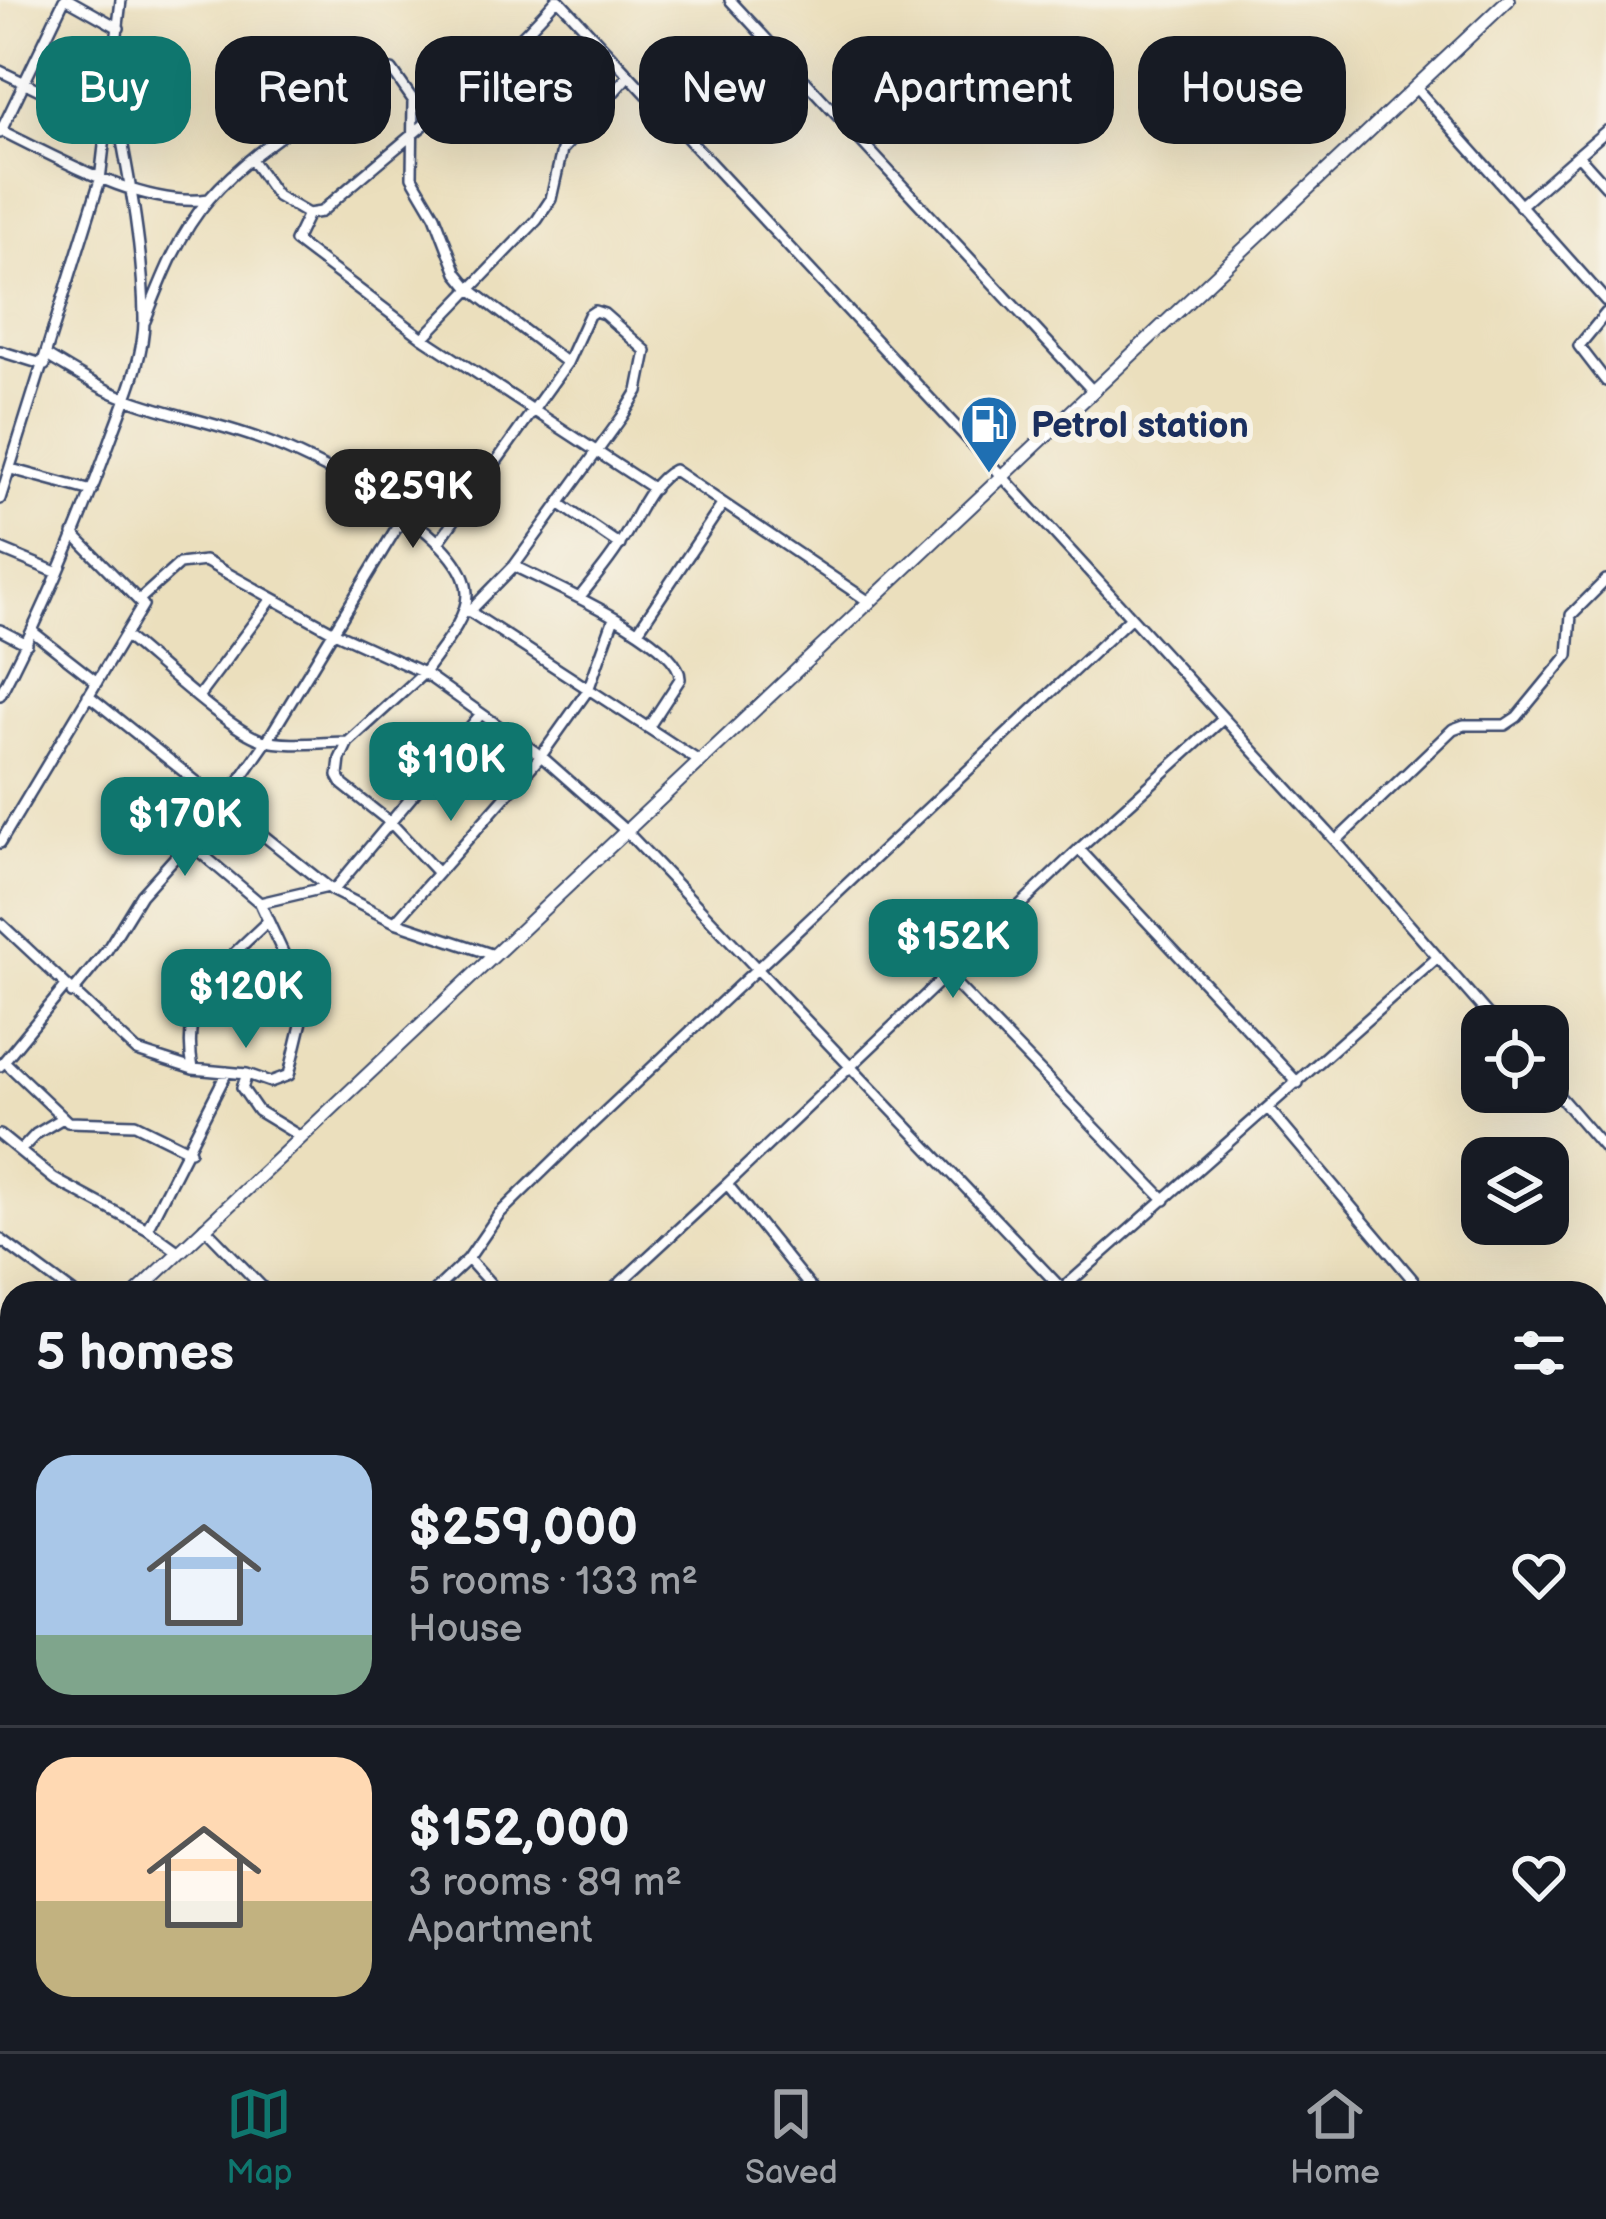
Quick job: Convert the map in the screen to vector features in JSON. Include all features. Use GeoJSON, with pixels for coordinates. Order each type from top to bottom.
{"type":"FeatureCollection","features":[{"type":"Feature","properties":{"kind":"main road"},"geometry":{"type":"LineString","coordinates":[[149,1281],[1508,0]]}},
{"type":"Feature","properties":{"kind":"street"},"geometry":{"type":"LineString","coordinates":[[119,28],[67,0],[0,131],[100,179],[181,199],[209,199]]}},
{"type":"Feature","properties":{"kind":"street"},"geometry":{"type":"LineString","coordinates":[[118,36],[121,0]]}},
{"type":"Feature","properties":{"kind":"street"},"geometry":{"type":"LineString","coordinates":[[525,36],[558,0],[1002,476],[1480,1005]]}},
{"type":"Feature","properties":{"kind":"street"},"geometry":{"type":"LineString","coordinates":[[730,0],[1092,390]]}},
{"type":"Feature","properties":{"kind":"street"},"geometry":{"type":"LineString","coordinates":[[0,695],[33,632],[92,491],[126,399],[145,321],[169,261],[209,199],[251,159],[369,72],[392,70],[406,85],[415,128],[412,177],[435,216],[457,273],[470,289],[567,363]]}},
{"type":"Feature","properties":{"kind":"street"},"geometry":{"type":"LineString","coordinates":[[0,71],[36,89]]}},
{"type":"Feature","properties":{"kind":"street"},"geometry":{"type":"LineString","coordinates":[[423,338],[537,220],[551,199],[562,150],[629,76]]}},
{"type":"Feature","properties":{"kind":"street"},"geometry":{"type":"LineString","coordinates":[[1415,87],[1606,301]]}},
{"type":"Feature","properties":{"kind":"street"},"geometry":{"type":"LineString","coordinates":[[251,159],[278,196],[308,214],[321,212],[415,128]]}},
{"type":"Feature","properties":{"kind":"street"},"geometry":{"type":"LineString","coordinates":[[1520,206],[1606,131]]}},
{"type":"Feature","properties":{"kind":"street"},"geometry":{"type":"LineString","coordinates":[[0,499],[100,179],[105,144]]}},
{"type":"Feature","properties":{"kind":"street"},"geometry":{"type":"LineString","coordinates":[[122,144],[145,321]]}},
{"type":"Feature","properties":{"kind":"street"},"geometry":{"type":"LineString","coordinates":[[1578,155],[1606,186]]}},
{"type":"Feature","properties":{"kind":"street"},"geometry":{"type":"LineString","coordinates":[[308,214],[296,241],[423,338],[654,489]]}},
{"type":"Feature","properties":{"kind":"street"},"geometry":{"type":"LineString","coordinates":[[438,543],[567,363],[589,315],[595,311],[646,351],[638,391],[514,566],[467,610],[424,673],[348,742],[340,759],[338,776],[344,785],[391,823],[438,873]]}},
{"type":"Feature","properties":{"kind":"street"},"geometry":{"type":"LineString","coordinates":[[1606,313],[1579,346],[1606,381]]}},
{"type":"Feature","properties":{"kind":"street"},"geometry":{"type":"LineString","coordinates":[[0,351],[46,360],[126,399],[301,455],[405,514],[438,543],[466,584],[467,610]]}},
{"type":"Feature","properties":{"kind":"street"},"geometry":{"type":"LineString","coordinates":[[11,469],[92,491]]}},
{"type":"Feature","properties":{"kind":"street"},"geometry":{"type":"LineString","coordinates":[[579,598],[665,474],[674,470],[868,601]]}},
{"type":"Feature","properties":{"kind":"street"},"geometry":{"type":"LineString","coordinates":[[560,504],[620,545]]}},
{"type":"Feature","properties":{"kind":"street"},"geometry":{"type":"LineString","coordinates":[[638,631],[722,505]]}},
{"type":"Feature","properties":{"kind":"street"},"geometry":{"type":"LineString","coordinates":[[190,1151],[134,1124],[68,1122],[2,1063],[107,950],[141,895],[223,804],[267,741],[405,514]]}},
{"type":"Feature","properties":{"kind":"street"},"geometry":{"type":"LineString","coordinates":[[0,843],[141,610],[140,599],[73,533]]}},
{"type":"Feature","properties":{"kind":"street"},"geometry":{"type":"LineString","coordinates":[[0,549],[58,573]]}},
{"type":"Feature","properties":{"kind":"street"},"geometry":{"type":"LineString","coordinates":[[140,599],[168,571],[189,560],[205,561],[271,600],[424,673],[542,756],[626,831],[1051,1281]]}},
{"type":"Feature","properties":{"kind":"street"},"geometry":{"type":"LineString","coordinates":[[514,566],[638,631],[681,670],[648,728]]}},
{"type":"Feature","properties":{"kind":"street"},"geometry":{"type":"LineString","coordinates":[[1336,841],[1453,729],[1464,724],[1505,724],[1517,716],[1568,655],[1571,615],[1606,580]]}},
{"type":"Feature","properties":{"kind":"street"},"geometry":{"type":"LineString","coordinates":[[198,697],[271,600]]}},
{"type":"Feature","properties":{"kind":"street"},"geometry":{"type":"LineString","coordinates":[[467,610],[699,761]]}},
{"type":"Feature","properties":{"kind":"street"},"geometry":{"type":"LineString","coordinates":[[395,922],[542,756],[588,690],[614,618]]}},
{"type":"Feature","properties":{"kind":"street"},"geometry":{"type":"LineString","coordinates":[[445,1281],[500,1214],[1129,619]]}},
{"type":"Feature","properties":{"kind":"street"},"geometry":{"type":"LineString","coordinates":[[0,630],[27,644]]}},
{"type":"Feature","properties":{"kind":"street"},"geometry":{"type":"LineString","coordinates":[[33,632],[97,682]]}},
{"type":"Feature","properties":{"kind":"street"},"geometry":{"type":"LineString","coordinates":[[125,636],[254,736],[267,741],[348,742]]}},
{"type":"Feature","properties":{"kind":"street"},"geometry":{"type":"LineString","coordinates":[[88,694],[330,889],[395,922],[494,955]]}},
{"type":"Feature","properties":{"kind":"street"},"geometry":{"type":"LineString","coordinates":[[260,903],[330,889],[481,714]]}},
{"type":"Feature","properties":{"kind":"street"},"geometry":{"type":"LineString","coordinates":[[622,1281],[1222,720]]}},
{"type":"Feature","properties":{"kind":"street"},"geometry":{"type":"LineString","coordinates":[[0,923],[137,1051],[193,1069],[247,1074],[270,1082],[285,1077],[302,1021],[297,994],[268,921],[260,903],[189,843]]}},
{"type":"Feature","properties":{"kind":"street"},"geometry":{"type":"LineString","coordinates":[[1079,849],[1298,1083]]}},
{"type":"Feature","properties":{"kind":"street"},"geometry":{"type":"LineString","coordinates":[[193,1069],[193,1012],[200,993],[268,921]]}},
{"type":"Feature","properties":{"kind":"street"},"geometry":{"type":"LineString","coordinates":[[1072,1281],[1438,957]]}},
{"type":"Feature","properties":{"kind":"street"},"geometry":{"type":"LineString","coordinates":[[947,975],[1165,1200]]}},
{"type":"Feature","properties":{"kind":"street"},"geometry":{"type":"LineString","coordinates":[[147,1229],[227,1072]]}},
{"type":"Feature","properties":{"kind":"street"},"geometry":{"type":"LineString","coordinates":[[247,1074],[242,1088],[252,1105],[302,1137]]}},
{"type":"Feature","properties":{"kind":"street"},"geometry":{"type":"LineString","coordinates":[[1569,1107],[1606,1150]]}},
{"type":"Feature","properties":{"kind":"street"},"geometry":{"type":"LineString","coordinates":[[1268,1108],[1414,1281]]}},
{"type":"Feature","properties":{"kind":"street"},"geometry":{"type":"LineString","coordinates":[[20,1151],[36,1134],[63,1118]]}},
{"type":"Feature","properties":{"kind":"street"},"geometry":{"type":"LineString","coordinates":[[0,1135],[74,1192],[147,1229],[179,1252]]}},
{"type":"Feature","properties":{"kind":"street"},"geometry":{"type":"LineString","coordinates":[[727,1184],[805,1281]]}},
{"type":"Feature","properties":{"kind":"street"},"geometry":{"type":"LineString","coordinates":[[204,1227],[256,1281]]}},
{"type":"Feature","properties":{"kind":"street"},"geometry":{"type":"LineString","coordinates":[[0,1239],[55,1281]]}},
{"type":"Feature","properties":{"kind":"street"},"geometry":{"type":"LineString","coordinates":[[468,1258],[488,1281]]}},
{"type":"Feature","properties":{"kind":"place","name":"Petrol station"},"geometry":{"type":"Point","coordinates":[989,475]}}]}
